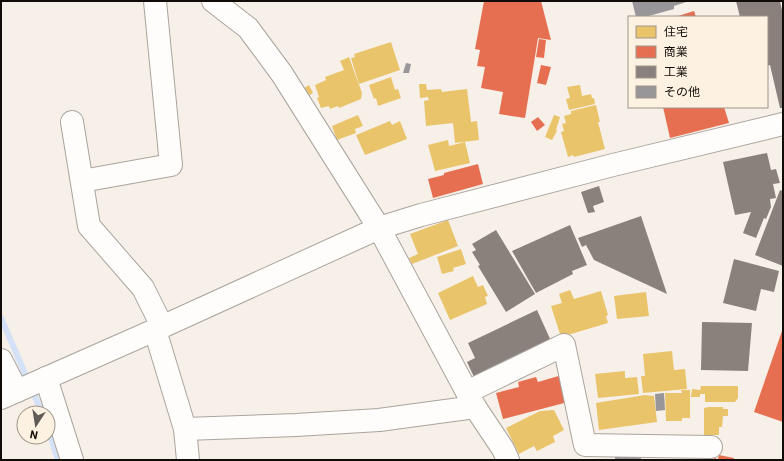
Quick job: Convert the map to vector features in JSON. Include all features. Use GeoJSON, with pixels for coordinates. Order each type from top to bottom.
{"type":"FeatureCollection","features":[{"type":"Feature","properties":{"kind":"street"},"geometry":{"type":"LineString","coordinates":[[82,181],[171,165],[155,1]]}},
{"type":"Feature","properties":{"kind":"street"},"geometry":{"type":"LineString","coordinates":[[214,1],[248,28],[282,74],[379,228],[471,399],[503,449],[508,460]]}},
{"type":"Feature","properties":{"kind":"street"},"geometry":{"type":"LineString","coordinates":[[72,122],[89,226],[143,288],[159,328],[185,429],[188,460]]}},
{"type":"Feature","properties":{"kind":"street"},"geometry":{"type":"LineString","coordinates":[[1,360],[13,393],[379,228],[421,215],[598,169],[783,124]]}},
{"type":"Feature","properties":{"kind":"street"},"geometry":{"type":"LineString","coordinates":[[185,429],[379,420],[471,399],[564,345],[585,445],[711,447]]}},
{"type":"Feature","properties":{"kind":"street"},"geometry":{"type":"LineString","coordinates":[[44,379],[72,460]]}},
{"type":"Feature","properties":{"kind":"building: 住宅"},"geometry":{"type":"Polygon","coordinates":[[[391,42],[400,70],[359,84],[351,58],[355,57],[354,54],[391,42]]]}},
{"type":"Feature","properties":{"kind":"building: 住宅"},"geometry":{"type":"Polygon","coordinates":[[[349,57],[362,93],[361,99],[339,108],[338,106],[330,109],[329,106],[321,108],[317,98],[319,97],[315,85],[326,80],[325,77],[344,70],[340,61],[349,57]]]}},
{"type":"Feature","properties":{"kind":"building: 住宅"},"geometry":{"type":"Polygon","coordinates":[[[391,77],[395,90],[398,89],[401,98],[378,106],[376,98],[374,99],[369,85],[391,77]]]}},
{"type":"Feature","properties":{"kind":"building: 住宅"},"geometry":{"type":"Polygon","coordinates":[[[419,84],[426,84],[427,90],[441,89],[442,92],[467,89],[471,122],[477,121],[479,140],[455,143],[453,123],[426,126],[424,101],[429,100],[428,97],[420,98],[419,84]]]}},
{"type":"Feature","properties":{"kind":"building: 住宅"},"geometry":{"type":"Polygon","coordinates":[[[309,85],[313,93],[308,96],[303,89],[309,85]]]}},
{"type":"Feature","properties":{"kind":"building: 住宅"},"geometry":{"type":"Polygon","coordinates":[[[580,85],[582,96],[591,94],[592,98],[594,98],[595,104],[569,110],[566,99],[570,98],[567,87],[580,85]]]}},
{"type":"Feature","properties":{"kind":"building: 住宅"},"geometry":{"type":"Polygon","coordinates":[[[596,105],[600,122],[598,122],[605,149],[574,157],[573,155],[568,157],[561,132],[564,131],[562,124],[566,123],[564,116],[571,114],[571,111],[596,105]]]}},
{"type":"Feature","properties":{"kind":"building: 住宅"},"geometry":{"type":"Polygon","coordinates":[[[358,115],[363,126],[355,129],[356,133],[337,140],[332,126],[358,115]]]}},
{"type":"Feature","properties":{"kind":"building: 住宅"},"geometry":{"type":"Polygon","coordinates":[[[554,115],[560,117],[557,131],[552,140],[545,137],[554,115]]]}},
{"type":"Feature","properties":{"kind":"building: 住宅"},"geometry":{"type":"Polygon","coordinates":[[[390,121],[392,125],[400,121],[407,139],[365,155],[356,135],[390,121]]]}},
{"type":"Feature","properties":{"kind":"building: 住宅"},"geometry":{"type":"Polygon","coordinates":[[[448,140],[449,146],[465,142],[470,163],[435,171],[428,145],[448,140]]]}},
{"type":"Feature","properties":{"kind":"building: 住宅"},"geometry":{"type":"Polygon","coordinates":[[[448,220],[458,246],[412,264],[409,258],[418,254],[410,234],[448,220]]]}},
{"type":"Feature","properties":{"kind":"building: 住宅"},"geometry":{"type":"Polygon","coordinates":[[[461,249],[466,264],[453,268],[454,271],[442,274],[437,257],[461,249]]]}},
{"type":"Feature","properties":{"kind":"building: 住宅"},"geometry":{"type":"Polygon","coordinates":[[[473,276],[478,287],[483,285],[488,296],[485,297],[487,304],[450,320],[438,293],[473,276]]]}},
{"type":"Feature","properties":{"kind":"building: 住宅"},"geometry":{"type":"Polygon","coordinates":[[[570,290],[574,299],[601,291],[608,315],[606,316],[608,323],[561,337],[551,306],[562,303],[559,294],[570,290]]]}},
{"type":"Feature","properties":{"kind":"building: 住宅"},"geometry":{"type":"Polygon","coordinates":[[[646,292],[649,316],[617,319],[614,296],[646,292]]]}},
{"type":"Feature","properties":{"kind":"building: 住宅"},"geometry":{"type":"Polygon","coordinates":[[[672,351],[674,370],[685,369],[687,389],[643,393],[641,376],[645,376],[643,354],[672,351]]]}},
{"type":"Feature","properties":{"kind":"building: 住宅"},"geometry":{"type":"Polygon","coordinates":[[[625,371],[625,378],[637,377],[639,394],[598,398],[595,374],[625,371]]]}},
{"type":"Feature","properties":{"kind":"building: 住宅"},"geometry":{"type":"Polygon","coordinates":[[[701,386],[738,386],[738,398],[735,402],[705,402],[705,394],[700,394],[700,397],[691,397],[692,389],[700,390],[701,386]]]}},
{"type":"Feature","properties":{"kind":"building: 住宅"},"geometry":{"type":"Polygon","coordinates":[[[681,390],[690,390],[690,418],[682,418],[682,421],[666,421],[665,393],[682,393],[681,390]]]}},
{"type":"Feature","properties":{"kind":"building: 住宅"},"geometry":{"type":"Polygon","coordinates":[[[645,395],[654,396],[657,422],[599,430],[596,403],[645,395]]]}},
{"type":"Feature","properties":{"kind":"building: 住宅"},"geometry":{"type":"Polygon","coordinates":[[[723,407],[723,409],[728,409],[728,416],[723,416],[722,427],[719,427],[719,435],[704,435],[704,408],[723,407]]]}},
{"type":"Feature","properties":{"kind":"building: 住宅"},"geometry":{"type":"Polygon","coordinates":[[[554,410],[564,430],[553,436],[555,442],[537,451],[534,446],[519,454],[506,428],[540,411],[554,410]]]}},
{"type":"Feature","properties":{"kind":"building: 商業"},"geometry":{"type":"Polygon","coordinates":[[[484,1],[541,1],[551,40],[538,38],[525,118],[499,114],[503,92],[481,88],[485,67],[477,66],[480,50],[475,49],[484,1]]]}},
{"type":"Feature","properties":{"kind":"building: 商業"},"geometry":{"type":"Polygon","coordinates":[[[694,11],[696,16],[678,16],[694,11]]]}},
{"type":"Feature","properties":{"kind":"building: 商業"},"geometry":{"type":"Polygon","coordinates":[[[539,39],[546,40],[544,58],[536,57],[539,39]]]}},
{"type":"Feature","properties":{"kind":"building: 商業"},"geometry":{"type":"Polygon","coordinates":[[[541,65],[551,67],[546,85],[537,83],[541,65]]]}},
{"type":"Feature","properties":{"kind":"building: 商業"},"geometry":{"type":"Polygon","coordinates":[[[663,108],[724,108],[729,123],[670,138],[663,108]]]}},
{"type":"Feature","properties":{"kind":"building: 商業"},"geometry":{"type":"Polygon","coordinates":[[[538,117],[545,125],[537,131],[531,122],[538,117]]]}},
{"type":"Feature","properties":{"kind":"building: 商業"},"geometry":{"type":"Polygon","coordinates":[[[478,164],[483,184],[433,198],[428,179],[478,164]]]}},
{"type":"Feature","properties":{"kind":"building: 商業"},"geometry":{"type":"Polygon","coordinates":[[[783,328],[783,422],[754,412],[783,328]]]}},
{"type":"Feature","properties":{"kind":"building: 商業"},"geometry":{"type":"Polygon","coordinates":[[[562,375],[568,402],[503,419],[496,393],[519,387],[518,382],[536,377],[538,382],[562,375]]]}},
{"type":"Feature","properties":{"kind":"building: 商業"},"geometry":{"type":"Polygon","coordinates":[[[719,455],[734,458],[734,460],[713,460],[714,458],[718,459],[719,455]]]}},
{"type":"Feature","properties":{"kind":"building: 工業"},"geometry":{"type":"Polygon","coordinates":[[[736,1],[780,1],[783,15],[783,108],[780,108],[770,65],[768,66],[768,16],[740,16],[736,1]]]}},
{"type":"Feature","properties":{"kind":"building: 工業"},"geometry":{"type":"Polygon","coordinates":[[[767,153],[771,170],[776,169],[780,183],[773,184],[776,198],[770,199],[771,207],[766,219],[764,218],[756,238],[743,233],[751,212],[735,215],[723,162],[767,153]]]}},
{"type":"Feature","properties":{"kind":"building: 工業"},"geometry":{"type":"Polygon","coordinates":[[[599,186],[604,202],[593,206],[595,212],[588,213],[581,192],[599,186]]]}},
{"type":"Feature","properties":{"kind":"building: 工業"},"geometry":{"type":"Polygon","coordinates":[[[780,190],[783,191],[783,266],[755,255],[780,190]]]}},
{"type":"Feature","properties":{"kind":"building: 工業"},"geometry":{"type":"Polygon","coordinates":[[[641,216],[667,294],[594,260],[586,245],[582,247],[578,238],[641,216]]]}},
{"type":"Feature","properties":{"kind":"building: 工業"},"geometry":{"type":"Polygon","coordinates":[[[570,225],[587,265],[572,271],[573,274],[536,293],[512,251],[570,225]]]}},
{"type":"Feature","properties":{"kind":"building: 工業"},"geometry":{"type":"Polygon","coordinates":[[[496,230],[535,294],[506,312],[478,266],[480,265],[472,252],[476,250],[472,244],[496,230]]]}},
{"type":"Feature","properties":{"kind":"building: 工業"},"geometry":{"type":"Polygon","coordinates":[[[734,259],[779,271],[774,292],[761,289],[756,311],[723,303],[734,259]]]}},
{"type":"Feature","properties":{"kind":"building: 工業"},"geometry":{"type":"Polygon","coordinates":[[[537,310],[551,341],[474,377],[467,362],[475,358],[468,343],[537,310]]]}},
{"type":"Feature","properties":{"kind":"building: 工業"},"geometry":{"type":"Polygon","coordinates":[[[702,322],[752,323],[748,371],[701,370],[702,322]]]}},
{"type":"Feature","properties":{"kind":"building: その他"},"geometry":{"type":"Polygon","coordinates":[[[632,1],[689,1],[674,6],[674,9],[649,16],[636,16],[632,1]]]}},
{"type":"Feature","properties":{"kind":"building: その他"},"geometry":{"type":"Polygon","coordinates":[[[406,63],[411,64],[409,73],[403,73],[406,63]]]}},
{"type":"Feature","properties":{"kind":"building: その他"},"geometry":{"type":"Polygon","coordinates":[[[664,393],[665,410],[656,411],[655,394],[664,393]]]}},
{"type":"Feature","properties":{"kind":"building: その他"},"geometry":{"type":"Polygon","coordinates":[[[615,455],[641,456],[641,460],[615,460],[615,455]]]}},
{"type":"Feature","properties":{"kind":"waterway"},"geometry":{"type":"LineString","coordinates":[[1,318],[39,405]]}},
{"type":"Feature","properties":{"kind":"waterway"},"geometry":{"type":"LineString","coordinates":[[53,445],[58,460]]}}]}
